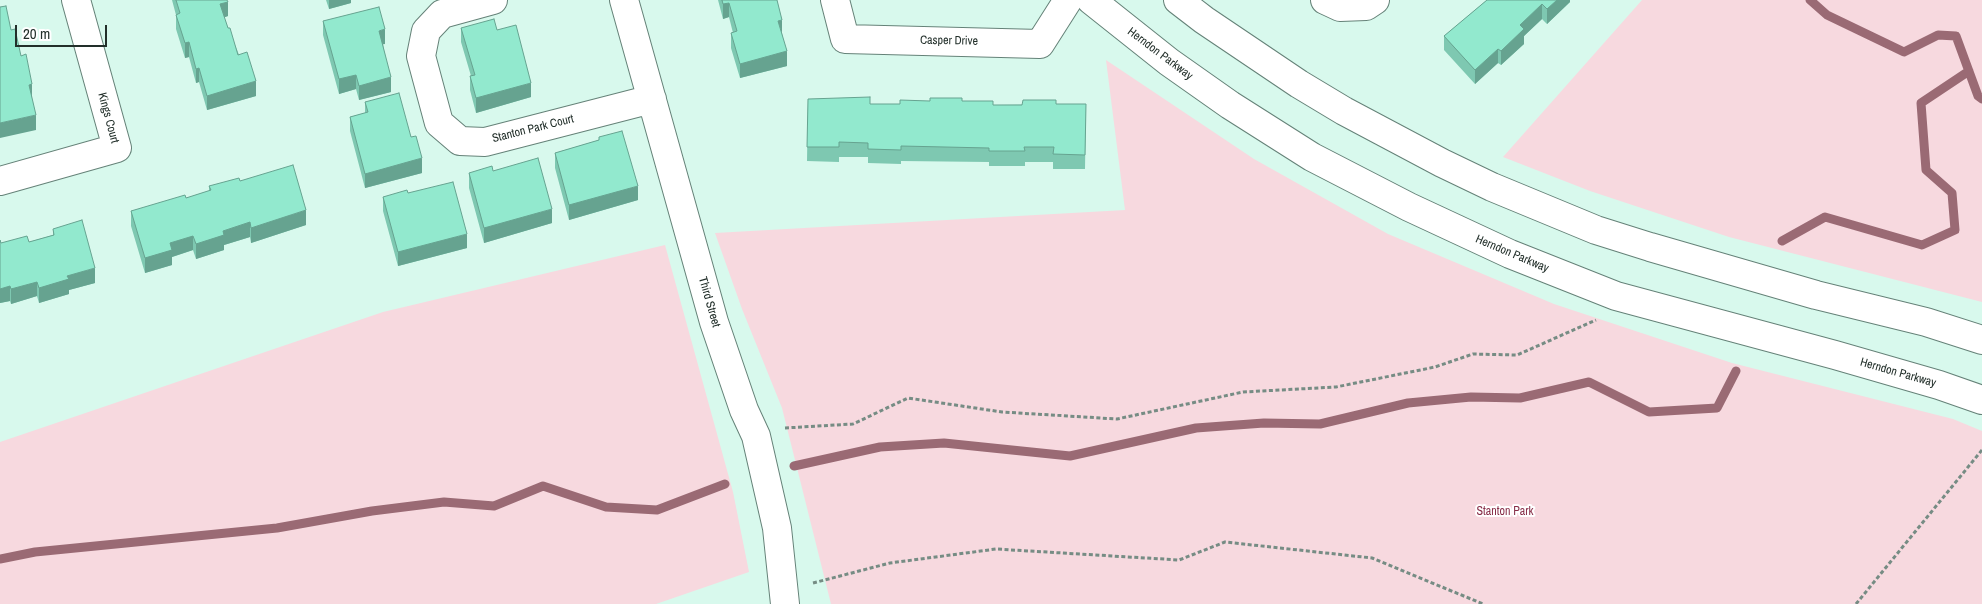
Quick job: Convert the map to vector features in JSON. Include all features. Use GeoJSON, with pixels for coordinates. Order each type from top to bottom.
{"type":"FeatureCollection","features":[{"type":"Feature","properties":{"kind":"main road","name":"Kings Court"},"geometry":{"type":"LineString","coordinates":[[0,181],[117,148],[76,0]]}},
{"type":"Feature","properties":{"kind":"main road","name":"Stanton Park Court"},"geometry":{"type":"LineString","coordinates":[[493,0],[442,14],[426,31],[421,56],[439,123],[460,141],[485,142],[652,99]]}},
{"type":"Feature","properties":{"kind":"main road","name":"Third Street"},"geometry":{"type":"LineString","coordinates":[[624,0],[714,322],[744,410],[756,436],[777,528],[784,597]]}},
{"type":"Feature","properties":{"kind":"main road","name":"Casper Drive"},"geometry":{"type":"LineString","coordinates":[[835,0],[845,39],[1040,44],[1068,0]]}},
{"type":"Feature","properties":{"kind":"main road","name":"Herndon Parkway"},"geometry":{"type":"LineString","coordinates":[[1091,0],[1169,62],[1207,89],[1312,157],[1410,208],[1460,231],[1518,257],[1616,296],[1845,358],[1939,385],[1982,400]]}},
{"type":"Feature","properties":{"kind":"main road"},"geometry":{"type":"LineString","coordinates":[[1178,0],[1298,84],[1344,112],[1442,163],[1501,191],[1596,230],[1650,248],[1789,287],[1926,322],[1982,340]]}},
{"type":"Feature","properties":{"kind":"main road"},"geometry":{"type":"LineString","coordinates":[[1325,0],[1340,7],[1366,6],[1375,0]]}},
{"type":"Feature","properties":{"kind":"path"},"geometry":{"type":"LineString","coordinates":[[756,436],[774,429],[853,424],[908,398],[1002,412],[1117,419],[1243,392],[1336,388],[1435,367],[1473,354],[1517,355],[1595,322],[1616,296]]}},
{"type":"Feature","properties":{"kind":"path"},"geometry":{"type":"LineString","coordinates":[[1856,604],[1982,450]]}},
{"type":"Feature","properties":{"kind":"path"},"geometry":{"type":"LineString","coordinates":[[784,597],[890,563],[996,549],[1179,560],[1224,542],[1372,558],[1483,604]]}},
{"type":"Feature","properties":{"kind":"green space"},"geometry":{"type":"Polygon","coordinates":[[[1642,0],[1982,0],[1982,302],[1729,237],[1590,191],[1503,157],[1642,0]]]}},
{"type":"Feature","properties":{"kind":"green space","name":"Stanton Park"},"geometry":{"type":"Polygon","coordinates":[[[1106,60],[1254,159],[1388,234],[1554,304],[1732,363],[1953,419],[1982,431],[1982,604],[831,604],[782,408],[742,309],[715,233],[1125,210],[1106,60]]]}},
{"type":"Feature","properties":{"kind":"green space"},"geometry":{"type":"Polygon","coordinates":[[[665,245],[733,492],[749,572],[656,604],[0,604],[0,442],[383,312],[665,245]]]}},
{"type":"Feature","properties":{"kind":"building"},"geometry":{"type":"Polygon","coordinates":[[[176,0],[227,0],[228,2],[220,4],[228,28],[230,28],[238,55],[247,52],[256,81],[207,96],[199,68],[196,69],[189,42],[185,43],[176,15],[180,13],[176,0]]]}},
{"type":"Feature","properties":{"kind":"building"},"geometry":{"type":"Polygon","coordinates":[[[722,0],[777,0],[782,20],[778,21],[787,51],[740,64],[731,33],[737,31],[729,3],[723,4],[722,0]]]}},
{"type":"Feature","properties":{"kind":"building"},"geometry":{"type":"Polygon","coordinates":[[[1487,0],[1557,0],[1547,9],[1542,4],[1520,25],[1524,29],[1501,51],[1498,49],[1475,70],[1444,36],[1487,0]]]}},
{"type":"Feature","properties":{"kind":"building"},"geometry":{"type":"Polygon","coordinates":[[[6,6],[11,30],[15,29],[21,56],[26,54],[32,84],[29,85],[36,115],[0,123],[0,7],[6,6]]]}},
{"type":"Feature","properties":{"kind":"building"},"geometry":{"type":"Polygon","coordinates":[[[379,7],[385,29],[379,31],[391,77],[359,86],[356,75],[339,79],[323,21],[379,7]]]}},
{"type":"Feature","properties":{"kind":"building"},"geometry":{"type":"Polygon","coordinates":[[[494,19],[497,30],[516,25],[531,83],[476,98],[470,76],[475,75],[461,28],[494,19]]]}},
{"type":"Feature","properties":{"kind":"building"},"geometry":{"type":"Polygon","coordinates":[[[399,93],[411,137],[416,136],[422,158],[365,174],[350,117],[368,112],[365,102],[399,93]]]}},
{"type":"Feature","properties":{"kind":"building"},"geometry":{"type":"Polygon","coordinates":[[[870,97],[870,104],[900,104],[900,100],[930,101],[930,98],[962,98],[962,101],[993,101],[993,105],[1022,105],[1023,100],[1056,100],[1056,104],[1086,104],[1085,155],[1053,154],[1054,147],[1024,147],[1025,151],[989,151],[989,148],[901,146],[901,150],[868,149],[868,143],[839,142],[839,147],[807,147],[808,99],[870,97]]]}},
{"type":"Feature","properties":{"kind":"building"},"geometry":{"type":"Polygon","coordinates":[[[622,131],[638,186],[569,205],[555,153],[622,131]]]}},
{"type":"Feature","properties":{"kind":"building"},"geometry":{"type":"Polygon","coordinates":[[[538,158],[552,209],[484,228],[469,173],[492,166],[493,171],[538,158]]]}},
{"type":"Feature","properties":{"kind":"building"},"geometry":{"type":"Polygon","coordinates":[[[293,165],[306,210],[251,228],[250,222],[223,231],[224,235],[196,244],[193,236],[170,243],[172,250],[145,258],[131,211],[185,195],[186,198],[211,190],[209,186],[239,178],[240,181],[293,165]]]}},
{"type":"Feature","properties":{"kind":"building"},"geometry":{"type":"Polygon","coordinates":[[[453,182],[467,234],[398,252],[383,197],[407,190],[408,193],[453,182]]]}},
{"type":"Feature","properties":{"kind":"building"},"geometry":{"type":"Polygon","coordinates":[[[82,220],[95,268],[67,276],[69,279],[39,288],[37,282],[11,289],[10,286],[0,289],[0,240],[1,243],[27,236],[29,242],[54,235],[53,229],[82,220]]]}},
{"type":"Feature","properties":{"kind":"waterway"},"geometry":{"type":"LineString","coordinates":[[1810,0],[1827,15],[1904,52],[1938,35],[1956,36],[1978,96],[1982,99]]}},
{"type":"Feature","properties":{"kind":"waterway"},"geometry":{"type":"LineString","coordinates":[[1782,241],[1825,217],[1922,245],[1955,230],[1952,193],[1926,170],[1921,103],[1969,71]]}},
{"type":"Feature","properties":{"kind":"waterway"},"geometry":{"type":"LineString","coordinates":[[794,466],[880,447],[944,443],[1070,456],[1196,428],[1264,423],[1320,424],[1408,403],[1471,397],[1520,398],[1589,382],[1649,412],[1717,408],[1736,371]]}},
{"type":"Feature","properties":{"kind":"waterway"},"geometry":{"type":"LineString","coordinates":[[0,559],[35,552],[277,528],[372,511],[444,502],[494,506],[543,486],[606,507],[657,510],[725,484]]}}]}
